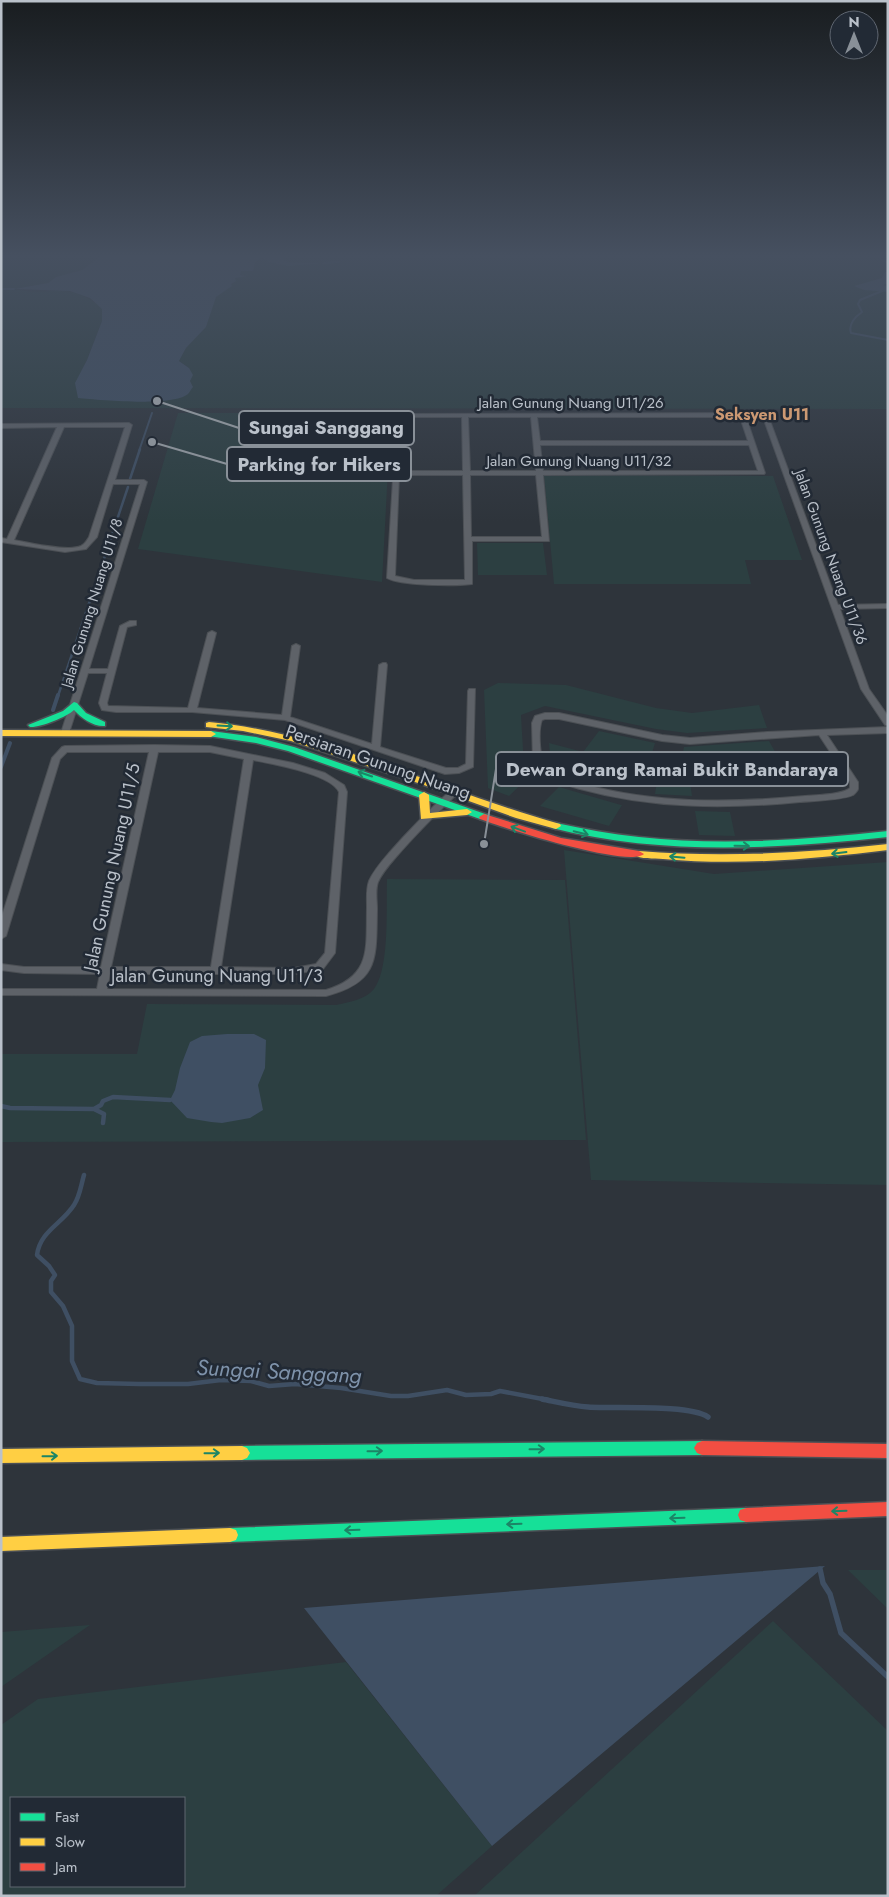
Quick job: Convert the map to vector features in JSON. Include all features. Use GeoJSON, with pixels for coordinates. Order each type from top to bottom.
{"type":"FeatureCollection","features":[{"type":"Feature","properties":{"kind":"main road"},"geometry":{"type":"LineString","coordinates":[[33,725],[66,713],[74,706],[79,714],[89,720],[102,724]]}},
{"type":"Feature","properties":{"kind":"main road","name":"Persiaran Gunung Nuang"},"geometry":{"type":"LineString","coordinates":[[1,733],[67,729],[102,724],[231,726],[260,730],[299,741],[540,822],[583,834],[634,842],[682,846],[758,846],[829,842],[888,834]]}},
{"type":"Feature","properties":{"kind":"main road","name":"Persiaran Gunung Nuang"},"geometry":{"type":"LineString","coordinates":[[1,725],[33,725],[67,729],[228,736],[256,740],[294,750],[424,794],[530,834],[575,844],[639,854],[688,858],[744,859],[836,854],[888,847]]}},
{"type":"Feature","properties":{"kind":"main road"},"geometry":{"type":"LineString","coordinates":[[424,794],[426,817],[470,812]]}},
{"type":"Feature","properties":{"kind":"main road"},"geometry":{"type":"LineString","coordinates":[[1,1456],[650,1447],[888,1451]]}},
{"type":"Feature","properties":{"kind":"main road"},"geometry":{"type":"LineString","coordinates":[[1,1544],[888,1509]]}},
{"type":"Feature","properties":{"kind":"street","name":"Jalan Gunung Nuang U11/26"},"geometry":{"type":"LineString","coordinates":[[396,473],[399,415],[742,415]]}},
{"type":"Feature","properties":{"kind":"street"},"geometry":{"type":"LineString","coordinates":[[396,473],[391,578],[414,582],[469,582],[465,415]]}},
{"type":"Feature","properties":{"kind":"street"},"geometry":{"type":"LineString","coordinates":[[468,538],[546,538],[534,415]]}},
{"type":"Feature","properties":{"kind":"street"},"geometry":{"type":"LineString","coordinates":[[537,443],[752,443],[742,415]]}},
{"type":"Feature","properties":{"kind":"street","name":"Jalan Gunung Nuang U11/36"},"geometry":{"type":"LineString","coordinates":[[742,415],[758,415],[767,419],[865,689],[888,723]]}},
{"type":"Feature","properties":{"kind":"street"},"geometry":{"type":"LineString","coordinates":[[1,426],[129,425],[93,537],[82,548],[60,549],[1,540]]}},
{"type":"Feature","properties":{"kind":"street"},"geometry":{"type":"LineString","coordinates":[[10,541],[61,426]]}},
{"type":"Feature","properties":{"kind":"street","name":"Jalan Gunung Nuang U11/32"},"geometry":{"type":"LineString","coordinates":[[396,473],[762,473],[752,443]]}},
{"type":"Feature","properties":{"kind":"street","name":"Jalan Gunung Nuang U11/8"},"geometry":{"type":"LineString","coordinates":[[67,729],[144,482],[111,482]]}},
{"type":"Feature","properties":{"kind":"street"},"geometry":{"type":"LineString","coordinates":[[835,607],[888,606]]}},
{"type":"Feature","properties":{"kind":"street"},"geometry":{"type":"LineString","coordinates":[[133,623],[124,626],[103,703],[105,708],[116,710],[192,710],[286,718],[446,771],[465,769],[470,765],[472,692]]}},
{"type":"Feature","properties":{"kind":"street"},"geometry":{"type":"LineString","coordinates":[[192,710],[212,634]]}},
{"type":"Feature","properties":{"kind":"street"},"geometry":{"type":"LineString","coordinates":[[286,718],[296,646]]}},
{"type":"Feature","properties":{"kind":"street"},"geometry":{"type":"LineString","coordinates":[[376,748],[383,665]]}},
{"type":"Feature","properties":{"kind":"street"},"geometry":{"type":"LineString","coordinates":[[85,671],[112,671]]}},
{"type":"Feature","properties":{"kind":"street"},"geometry":{"type":"LineString","coordinates":[[821,732],[854,782],[854,789],[850,793],[772,802],[707,804],[644,801],[615,796],[544,773],[538,762],[536,723],[538,718],[558,716],[662,738],[690,740],[821,732],[888,730]]}},
{"type":"Feature","properties":{"kind":"street","name":"Jalan Gunung Nuang U11/5"},"geometry":{"type":"LineString","coordinates":[[101,992],[154,748]]}},
{"type":"Feature","properties":{"kind":"street"},"geometry":{"type":"LineString","coordinates":[[1,936],[56,758],[65,749],[210,749],[293,766],[322,775],[341,786],[343,792],[330,953],[319,967],[294,971],[24,970],[1,967]]}},
{"type":"Feature","properties":{"kind":"street"},"geometry":{"type":"LineString","coordinates":[[215,971],[250,757]]}},
{"type":"Feature","properties":{"kind":"street","name":"Jalan Gunung Nuang U11/3"},"geometry":{"type":"LineString","coordinates":[[1,992],[326,993],[343,989],[356,982],[366,969],[373,884],[384,866],[426,817],[454,792]]}},
{"type":"Feature","properties":{"kind":"shaded area"},"geometry":{"type":"Polygon","coordinates":[[[1,345],[93,345],[76,383],[79,397],[104,400],[157,401],[190,381],[189,368],[179,361],[189,345],[888,345],[888,409],[1,408],[1,345]]]}},
{"type":"Feature","properties":{"kind":"shaded area"},"geometry":{"type":"Polygon","coordinates":[[[178,413],[391,413],[382,582],[138,549],[178,413]]]}},
{"type":"Feature","properties":{"kind":"shaded area"},"geometry":{"type":"Polygon","coordinates":[[[544,475],[773,476],[802,560],[745,560],[751,584],[554,584],[544,475]]]}},
{"type":"Feature","properties":{"kind":"shaded area"},"geometry":{"type":"Polygon","coordinates":[[[477,543],[543,543],[547,575],[478,575],[477,543]]]}},
{"type":"Feature","properties":{"kind":"shaded area"},"geometry":{"type":"Polygon","coordinates":[[[498,683],[566,685],[656,708],[692,713],[759,705],[767,728],[687,733],[656,729],[545,706],[521,715],[524,767],[532,774],[509,796],[488,788],[484,690],[498,683]]]}},
{"type":"Feature","properties":{"kind":"shaded area"},"geometry":{"type":"Polygon","coordinates":[[[599,731],[655,743],[648,766],[629,763],[615,787],[558,771],[551,764],[549,743],[583,752],[599,731]]]}},
{"type":"Feature","properties":{"kind":"shaded area"},"geometry":{"type":"Polygon","coordinates":[[[769,741],[782,764],[716,771],[688,770],[692,796],[655,794],[659,768],[679,770],[684,747],[769,741]]]}},
{"type":"Feature","properties":{"kind":"shaded area"},"geometry":{"type":"Polygon","coordinates":[[[559,787],[622,805],[609,826],[540,806],[559,787]]]}},
{"type":"Feature","properties":{"kind":"shaded area"},"geometry":{"type":"Polygon","coordinates":[[[695,811],[730,812],[735,836],[699,835],[695,811]]]}},
{"type":"Feature","properties":{"kind":"shaded area"},"geometry":{"type":"Polygon","coordinates":[[[564,850],[714,874],[888,862],[888,1185],[591,1180],[564,850]]]}},
{"type":"Feature","properties":{"kind":"shaded area"},"geometry":{"type":"Polygon","coordinates":[[[387,879],[565,880],[586,1140],[1,1142],[1,1054],[137,1054],[147,1004],[336,1005],[366,996],[374,989],[383,967],[386,936],[387,879]]]}},
{"type":"Feature","properties":{"kind":"shaded area"},"geometry":{"type":"Polygon","coordinates":[[[848,1570],[888,1570],[888,1609],[848,1570]]]}},
{"type":"Feature","properties":{"kind":"shaded area"},"geometry":{"type":"Polygon","coordinates":[[[773,1621],[888,1731],[888,1896],[474,1896],[773,1621]]]}},
{"type":"Feature","properties":{"kind":"shaded area"},"geometry":{"type":"Polygon","coordinates":[[[90,1625],[1,1687],[1,1632],[90,1625]]]}},
{"type":"Feature","properties":{"kind":"shaded area"},"geometry":{"type":"Polygon","coordinates":[[[346,1662],[492,1846],[436,1896],[1,1896],[1,1725],[38,1699],[346,1662]]]}},
{"type":"Feature","properties":{"kind":"water"},"geometry":{"type":"Polygon","coordinates":[[[93,345],[189,345],[179,361],[189,368],[193,375],[190,381],[193,387],[189,393],[180,398],[152,402],[78,398],[75,383],[93,345]]]}},
{"type":"Feature","properties":{"kind":"water"},"geometry":{"type":"Polygon","coordinates":[[[254,1034],[266,1040],[265,1068],[258,1085],[263,1110],[250,1118],[222,1123],[187,1118],[170,1100],[190,1042],[202,1036],[254,1034]]]}},
{"type":"Feature","properties":{"kind":"water"},"geometry":{"type":"Polygon","coordinates":[[[825,1566],[492,1846],[304,1608],[825,1566]]]}},
{"type":"Feature","properties":{"kind":"waterway","name":"Sungai Sanggang"},"geometry":{"type":"LineString","coordinates":[[139,451],[152,413]]}},
{"type":"Feature","properties":{"kind":"waterway","name":"Sungai Sanggang"},"geometry":{"type":"LineString","coordinates":[[130,479],[140,449]]}},
{"type":"Feature","properties":{"kind":"waterway","name":"Sungai Sanggang"},"geometry":{"type":"LineString","coordinates":[[58,696],[128,487]]}},
{"type":"Feature","properties":{"kind":"waterway","name":"Sungai Sanggang"},"geometry":{"type":"LineString","coordinates":[[53,710],[58,695]]}},
{"type":"Feature","properties":{"kind":"waterway","name":"Sungai Sanggang"},"geometry":{"type":"LineString","coordinates":[[1,767],[10,743]]}},
{"type":"Feature","properties":{"kind":"waterway"},"geometry":{"type":"LineString","coordinates":[[94,1109],[101,1105],[103,1101],[113,1097],[170,1100]]}},
{"type":"Feature","properties":{"kind":"waterway","name":"Sungai Sanggang"},"geometry":{"type":"LineString","coordinates":[[1,1106],[10,1108],[94,1109]]}},
{"type":"Feature","properties":{"kind":"waterway","name":"Sungai Sanggang"},"geometry":{"type":"LineString","coordinates":[[94,1109],[104,1114],[103,1123]]}},
{"type":"Feature","properties":{"kind":"waterway","name":"Sungai Sanggang"},"geometry":{"type":"LineString","coordinates":[[84,1175],[76,1202],[42,1240],[37,1255],[49,1266],[55,1275],[51,1281],[51,1292],[63,1306],[72,1326],[72,1361],[80,1379],[97,1383],[139,1384],[188,1384],[221,1380],[251,1381],[269,1386],[295,1384],[341,1388],[391,1396],[408,1396],[447,1390],[466,1395],[491,1394],[500,1391],[548,1400]]}},
{"type":"Feature","properties":{"kind":"waterway","name":"Sungai Sanggang"},"geometry":{"type":"LineString","coordinates":[[542,1399],[588,1407],[685,1410],[708,1417]]}},
{"type":"Feature","properties":{"kind":"waterway","name":"Sungai Sanggang"},"geometry":{"type":"LineString","coordinates":[[820,1569],[823,1583],[830,1594],[841,1633],[888,1677]]}},
{"type":"Feature","properties":{"kind":"traffic: fast"},"geometry":{"type":"LineString","coordinates":[[33,725],[66,713],[74,705],[83,715],[102,724]]}},
{"type":"Feature","properties":{"kind":"traffic: fast"},"geometry":{"type":"LineString","coordinates":[[211,734],[256,740],[291,749],[484,817]]}},
{"type":"Feature","properties":{"kind":"traffic: fast"},"geometry":{"type":"LineString","coordinates":[[556,826],[597,835],[680,844],[722,845],[805,842],[888,834]]}},
{"type":"Feature","properties":{"kind":"traffic: fast"},"geometry":{"type":"LineString","coordinates":[[242,1453],[702,1448]]}},
{"type":"Feature","properties":{"kind":"traffic: fast"},"geometry":{"type":"LineString","coordinates":[[230,1535],[746,1515]]}},
{"type":"Feature","properties":{"kind":"traffic: slow"},"geometry":{"type":"LineString","coordinates":[[209,725],[243,728],[293,739],[428,783],[520,816],[556,826]]}},
{"type":"Feature","properties":{"kind":"traffic: slow"},"geometry":{"type":"LineString","coordinates":[[1,733],[211,734]]}},
{"type":"Feature","properties":{"kind":"traffic: slow"},"geometry":{"type":"LineString","coordinates":[[424,795],[425,817],[467,812]]}},
{"type":"Feature","properties":{"kind":"traffic: slow"},"geometry":{"type":"LineString","coordinates":[[639,854],[670,857],[764,858],[888,847]]}},
{"type":"Feature","properties":{"kind":"traffic: slow"},"geometry":{"type":"LineString","coordinates":[[1,1456],[242,1453]]}},
{"type":"Feature","properties":{"kind":"traffic: slow"},"geometry":{"type":"LineString","coordinates":[[1,1544],[230,1535]]}},
{"type":"Feature","properties":{"kind":"traffic: jam"},"geometry":{"type":"LineString","coordinates":[[484,817],[522,831],[560,841],[599,849],[639,854]]}},
{"type":"Feature","properties":{"kind":"traffic: jam"},"geometry":{"type":"LineString","coordinates":[[702,1448],[888,1451]]}},
{"type":"Feature","properties":{"kind":"traffic: jam"},"geometry":{"type":"LineString","coordinates":[[746,1515],[888,1509]]}},
{"type":"Feature","properties":{"kind":"place","name":"Sungai Sanggang"},"geometry":{"type":"Point","coordinates":[157,401]}},
{"type":"Feature","properties":{"kind":"place","name":"Parking for Hikers"},"geometry":{"type":"Point","coordinates":[152,442]}},
{"type":"Feature","properties":{"kind":"place","name":"Dewan Orang Ramai Bukit Bandaraya"},"geometry":{"type":"Point","coordinates":[484,844]}},
{"type":"Feature","properties":{"kind":"district","name":"Seksyen U11"},"geometry":{"type":"Point","coordinates":[762,414]}}]}
